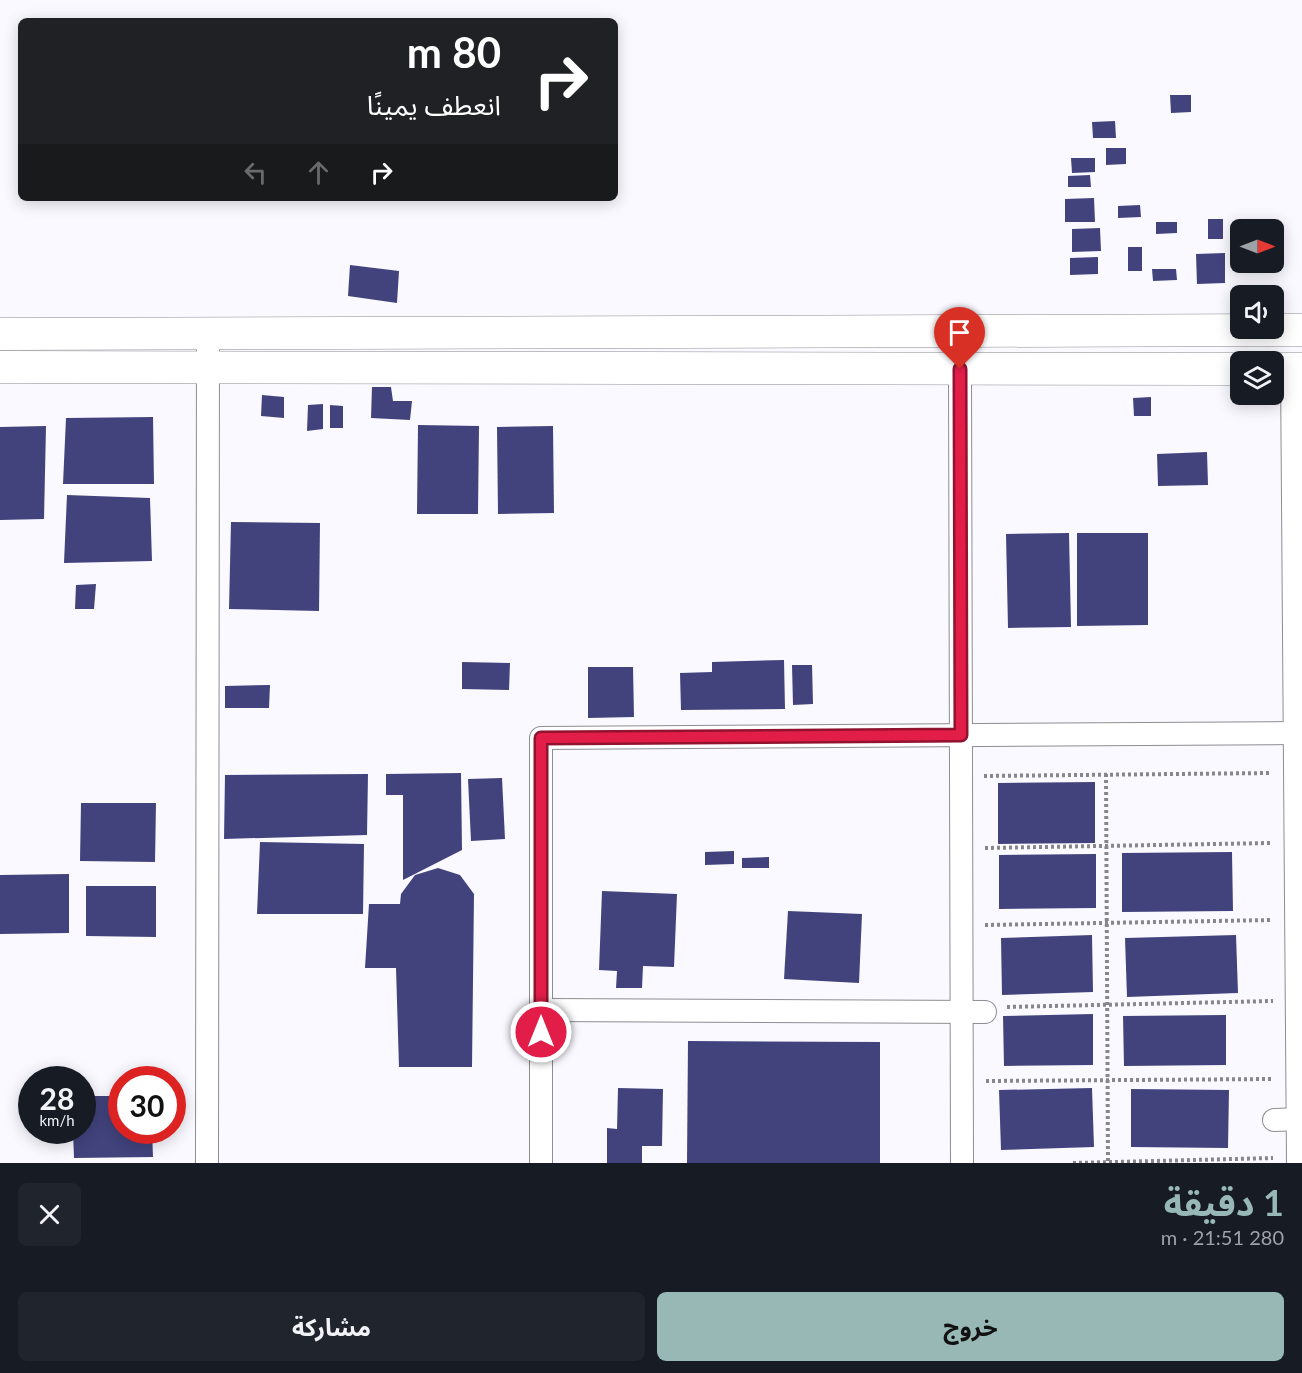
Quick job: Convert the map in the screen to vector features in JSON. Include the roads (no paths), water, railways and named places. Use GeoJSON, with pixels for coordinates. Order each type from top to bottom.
{"type":"FeatureCollection","features":[{"type":"Feature","properties":{"kind":"street"},"geometry":{"type":"LineString","coordinates":[[0,334],[1302,330]]}},
{"type":"Feature","properties":{"kind":"street"},"geometry":{"type":"LineString","coordinates":[[207,1163],[208,334]]}},
{"type":"Feature","properties":{"kind":"street"},"geometry":{"type":"LineString","coordinates":[[0,367],[1230,369]]}},
{"type":"Feature","properties":{"kind":"street"},"geometry":{"type":"LineString","coordinates":[[960,369],[962,1163]]}},
{"type":"Feature","properties":{"kind":"street"},"geometry":{"type":"LineString","coordinates":[[1289,369],[1300,1120],[1298,1163]]}},
{"type":"Feature","properties":{"kind":"street"},"geometry":{"type":"LineString","coordinates":[[541,1163],[541,738],[1295,733]]}},
{"type":"Feature","properties":{"kind":"street"},"geometry":{"type":"LineString","coordinates":[[541,1010],[986,1012]]}},
{"type":"Feature","properties":{"kind":"street"},"geometry":{"type":"LineString","coordinates":[[1274,1120],[1300,1120]]}}]}
